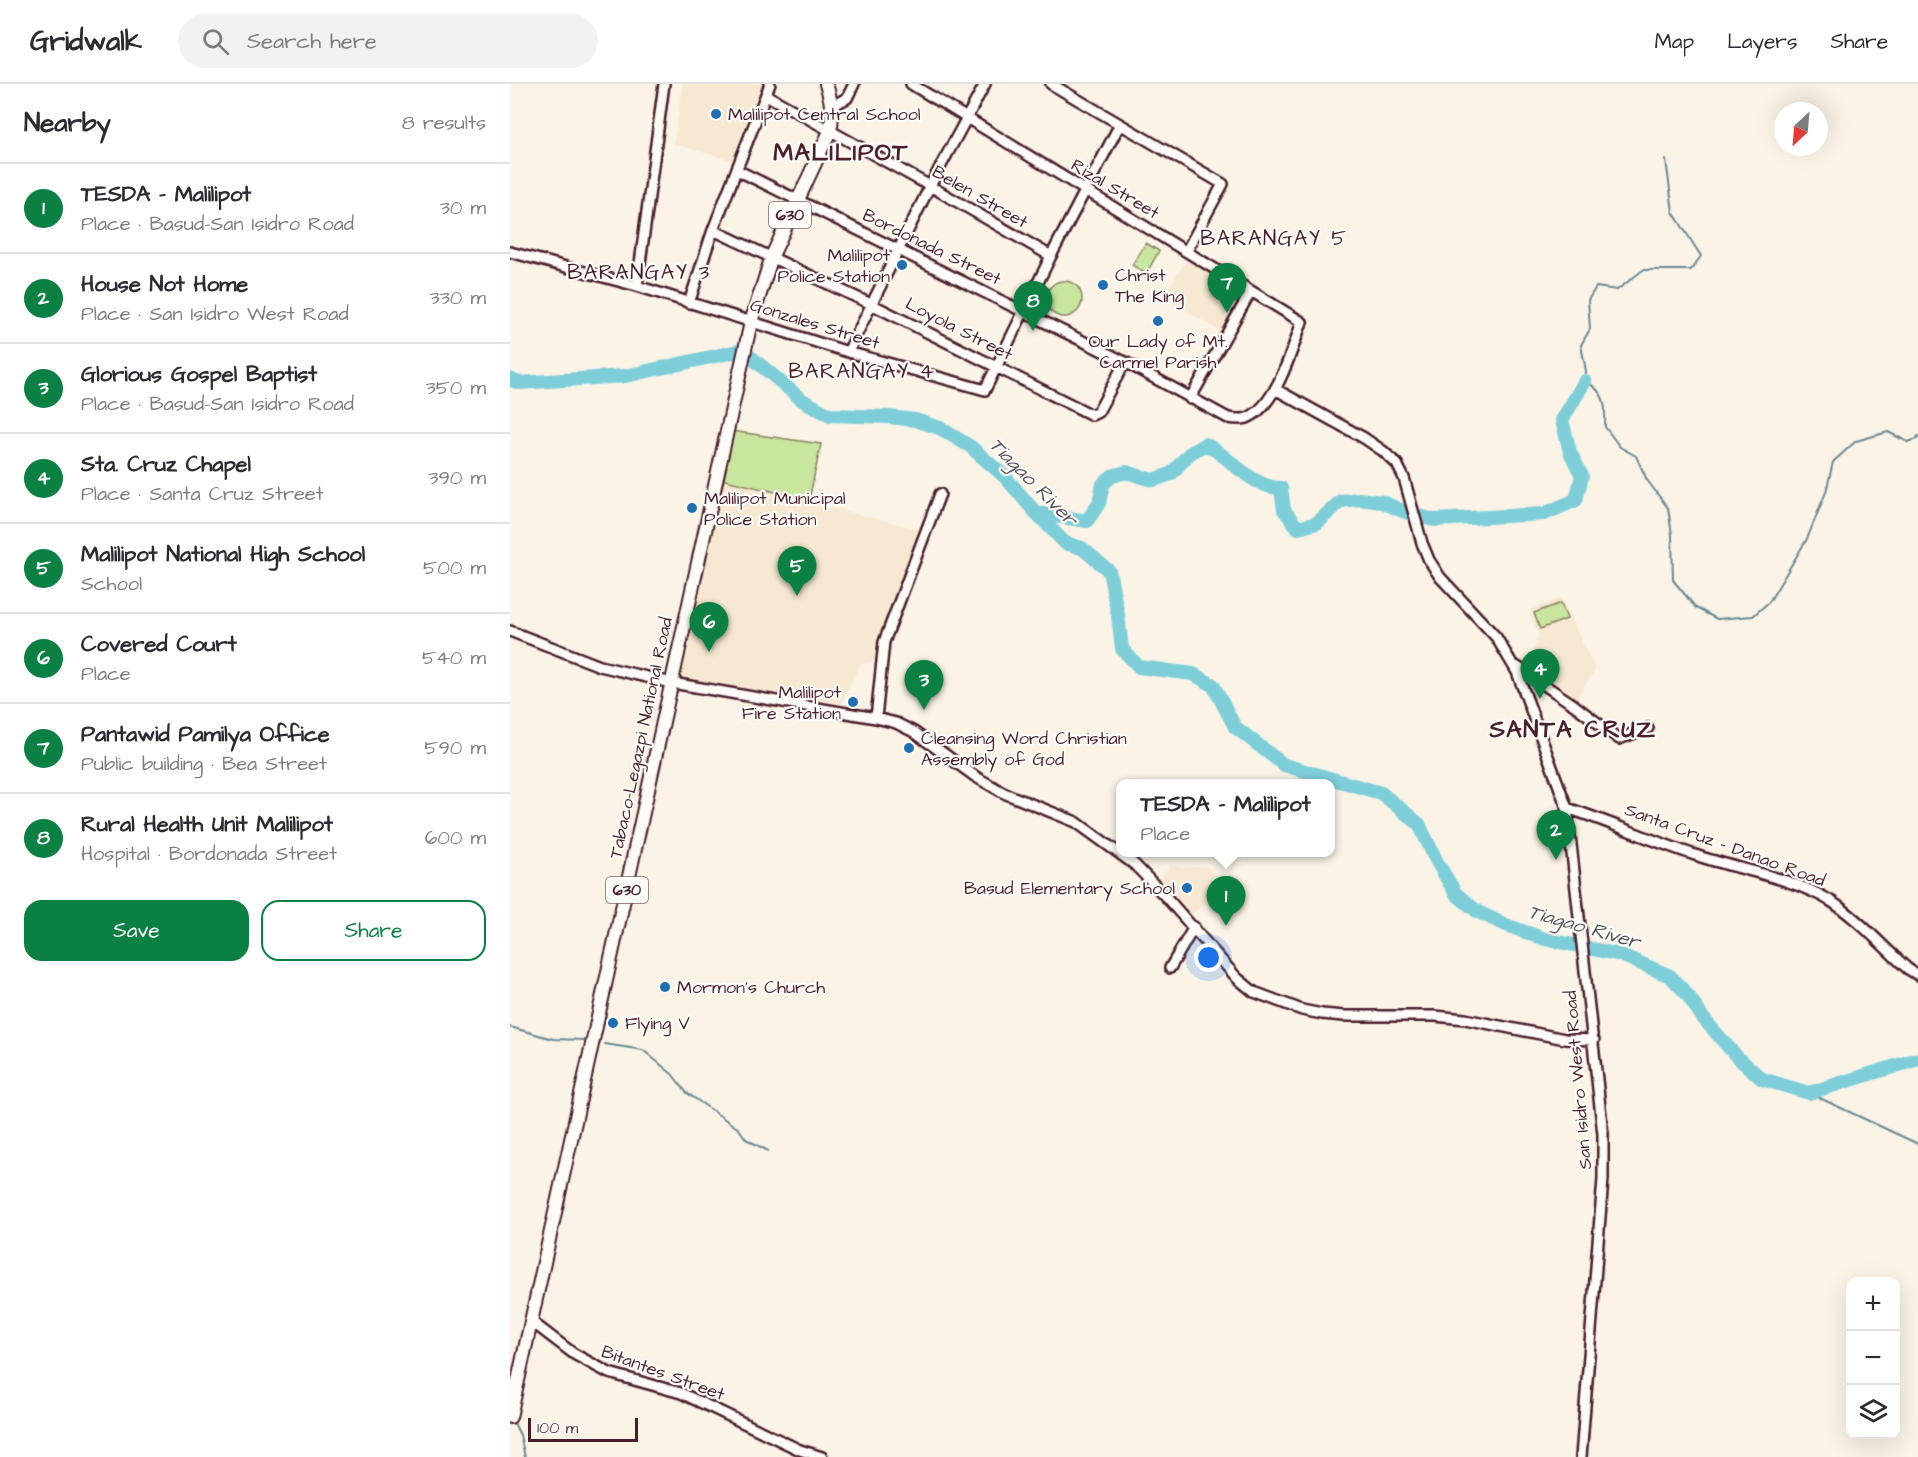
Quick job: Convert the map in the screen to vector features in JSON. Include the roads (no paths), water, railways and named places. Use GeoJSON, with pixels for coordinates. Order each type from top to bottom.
{"type":"FeatureCollection","features":[{"type":"Feature","properties":{"kind":"main road","name":"630"},"geometry":{"type":"LineString","coordinates":[[752,322],[772,256],[830,131],[832,106],[826,84]]}},
{"type":"Feature","properties":{"kind":"main road","name":"Tabaco-Legazpi National Road"},"geometry":{"type":"LineString","coordinates":[[510,1416],[752,322]]}},
{"type":"Feature","properties":{"kind":"street"},"geometry":{"type":"LineString","coordinates":[[637,286],[664,84]]}},
{"type":"Feature","properties":{"kind":"street"},"geometry":{"type":"LineString","coordinates":[[689,303],[713,230],[770,84]]}},
{"type":"Feature","properties":{"kind":"street"},"geometry":{"type":"LineString","coordinates":[[832,106],[847,98],[854,84]]}},
{"type":"Feature","properties":{"kind":"street","name":"Rizal Street"},"geometry":{"type":"LineString","coordinates":[[911,84],[1302,322],[1275,389]]}},
{"type":"Feature","properties":{"kind":"street"},"geometry":{"type":"LineString","coordinates":[[848,352],[930,186],[985,84]]}},
{"type":"Feature","properties":{"kind":"street"},"geometry":{"type":"LineString","coordinates":[[1051,84],[1223,184],[1187,250]]}},
{"type":"Feature","properties":{"kind":"street","name":"Belen Street"},"geometry":{"type":"LineString","coordinates":[[766,95],[1051,256]]}},
{"type":"Feature","properties":{"kind":"street"},"geometry":{"type":"LineString","coordinates":[[996,366],[1120,124]]}},
{"type":"Feature","properties":{"kind":"street","name":"Bordonada Street"},"geometry":{"type":"LineString","coordinates":[[737,170],[1023,311],[1228,418],[1244,419],[1254,415],[1275,389]]}},
{"type":"Feature","properties":{"kind":"street","name":"Loyola Street"},"geometry":{"type":"LineString","coordinates":[[713,230],[871,304],[1092,415],[1098,412],[1125,363]]}},
{"type":"Feature","properties":{"kind":"street","name":"Gonzales Street"},"geometry":{"type":"LineString","coordinates":[[510,252],[637,286],[848,352],[985,390],[996,366]]}},
{"type":"Feature","properties":{"kind":"street"},"geometry":{"type":"LineString","coordinates":[[1190,399],[1251,291]]}},
{"type":"Feature","properties":{"kind":"street"},"geometry":{"type":"LineString","coordinates":[[1275,389],[1383,451],[1397,464],[1404,478],[1422,543],[1440,577],[1496,637],[1514,665],[1574,705],[1619,739],[1648,728]]}},
{"type":"Feature","properties":{"kind":"street"},"geometry":{"type":"LineString","coordinates":[[876,718],[884,642],[940,494]]}},
{"type":"Feature","properties":{"kind":"street"},"geometry":{"type":"LineString","coordinates":[[510,631],[600,666],[672,683],[896,723],[914,732],[976,777],[1004,793],[1076,822],[1116,852]]}},
{"type":"Feature","properties":{"kind":"street","name":"San Isidro West Road"},"geometry":{"type":"LineString","coordinates":[[1514,665],[1567,808],[1603,1134],[1603,1179],[1581,1457]]}},
{"type":"Feature","properties":{"kind":"street","name":"Santa Cruz – Danao Road"},"geometry":{"type":"LineString","coordinates":[[1567,808],[1608,821],[1683,851],[1807,889],[1851,916],[1908,969],[1918,975]]}},
{"type":"Feature","properties":{"kind":"street"},"geometry":{"type":"LineString","coordinates":[[1122,857],[1147,876],[1245,986],[1254,992],[1302,1010],[1344,1016],[1425,1016],[1465,1019],[1565,1039],[1594,1040]]}},
{"type":"Feature","properties":{"kind":"street"},"geometry":{"type":"LineString","coordinates":[[1170,968],[1194,927]]}},
{"type":"Feature","properties":{"kind":"street","name":"Bitantes Street"},"geometry":{"type":"LineString","coordinates":[[532,1322],[574,1354],[609,1373],[681,1393],[800,1450],[822,1457]]}},
{"type":"Feature","properties":{"kind":"waterway"},"geometry":{"type":"LineString","coordinates":[[1666,160],[1673,212],[1701,256],[1691,270],[1643,270],[1617,290],[1596,287],[1588,300],[1590,329],[1581,345],[1586,371],[1585,381],[1601,395],[1605,412],[1605,427],[1620,447],[1636,456],[1647,480],[1668,508],[1672,535],[1673,580],[1696,608],[1717,619],[1753,616],[1769,602],[1807,539],[1826,492],[1833,462],[1856,441],[1888,432],[1908,442],[1917,439],[1918,436]]}},
{"type":"Feature","properties":{"kind":"waterway","name":"Tiagao River"},"geometry":{"type":"LineString","coordinates":[[510,379],[518,383],[625,376],[738,351],[751,357],[802,400],[830,415],[915,420],[940,428],[971,447],[1006,478],[1065,543],[1082,548],[1109,571],[1122,649],[1139,667],[1193,674],[1213,685],[1235,727],[1284,765],[1332,779]]}},
{"type":"Feature","properties":{"kind":"waterway"},"geometry":{"type":"LineString","coordinates":[[1036,513],[1087,521],[1099,503],[1103,484],[1112,476],[1126,472],[1153,480],[1171,474],[1189,454],[1205,444],[1260,483],[1281,488],[1284,510],[1298,528],[1317,523],[1341,501],[1359,499],[1382,502],[1405,512],[1434,520],[1544,514],[1576,500],[1582,476],[1570,452],[1562,420],[1585,381]]}},
{"type":"Feature","properties":{"kind":"waterway","name":"Tiagao River"},"geometry":{"type":"LineString","coordinates":[[1335,780],[1381,793],[1419,824],[1437,862],[1456,894],[1478,912],[1545,939],[1621,955],[1670,976],[1737,1057],[1762,1079],[1809,1093],[1918,1059]]}},
{"type":"Feature","properties":{"kind":"waterway"},"geometry":{"type":"LineString","coordinates":[[510,1027],[553,1039],[584,1040]]}},
{"type":"Feature","properties":{"kind":"waterway"},"geometry":{"type":"LineString","coordinates":[[605,1044],[643,1050],[672,1074],[687,1093],[739,1129],[746,1139],[768,1151]]}},
{"type":"Feature","properties":{"kind":"waterway"},"geometry":{"type":"LineString","coordinates":[[1809,1093],[1918,1144]]}},
{"type":"Feature","properties":{"kind":"waterway"},"geometry":{"type":"LineString","coordinates":[[511,1422],[514,1423],[520,1435],[525,1457]]}},
{"type":"Feature","properties":{"kind":"place","name":"Malilipot Central School"},"geometry":{"type":"Point","coordinates":[716,114]}},
{"type":"Feature","properties":{"kind":"place","name":"Malilipot Police Station"},"geometry":{"type":"Point","coordinates":[902,265]}},
{"type":"Feature","properties":{"kind":"place","name":"Christ The King"},"geometry":{"type":"Point","coordinates":[1103,285]}},
{"type":"Feature","properties":{"kind":"place","name":"Pantawid Pamilya Office"},"geometry":{"type":"Point","coordinates":[1227,313]}},
{"type":"Feature","properties":{"kind":"place","name":"Our Lady of Mt. Carmel Parish"},"geometry":{"type":"Point","coordinates":[1158,321]}},
{"type":"Feature","properties":{"kind":"place","name":"Rural Health Unit Malilipot"},"geometry":{"type":"Point","coordinates":[1033,331]}},
{"type":"Feature","properties":{"kind":"place","name":"Malilipot Municipal Police Station"},"geometry":{"type":"Point","coordinates":[692,508]}},
{"type":"Feature","properties":{"kind":"place","name":"Malilipot National High School"},"geometry":{"type":"Point","coordinates":[797,596]}},
{"type":"Feature","properties":{"kind":"place","name":"Covered Court"},"geometry":{"type":"Point","coordinates":[709,652]}},
{"type":"Feature","properties":{"kind":"place","name":"Sta. Cruz Chapel"},"geometry":{"type":"Point","coordinates":[1540,699]}},
{"type":"Feature","properties":{"kind":"place","name":"Malilipot Fire Station"},"geometry":{"type":"Point","coordinates":[853,702]}},
{"type":"Feature","properties":{"kind":"place","name":"Glorious Gospel Baptist"},"geometry":{"type":"Point","coordinates":[924,710]}},
{"type":"Feature","properties":{"kind":"place","name":"Cleansing Word Christian Assembly of God"},"geometry":{"type":"Point","coordinates":[909,748]}},
{"type":"Feature","properties":{"kind":"place","name":"House Not Home"},"geometry":{"type":"Point","coordinates":[1556,860]}},
{"type":"Feature","properties":{"kind":"place","name":"Basud Elementary School"},"geometry":{"type":"Point","coordinates":[1187,888]}},
{"type":"Feature","properties":{"kind":"place","name":"TESDA - Malilipot"},"geometry":{"type":"Point","coordinates":[1226,926]}},
{"type":"Feature","properties":{"kind":"place","name":"Mormon's Church"},"geometry":{"type":"Point","coordinates":[665,987]}},
{"type":"Feature","properties":{"kind":"place","name":"Flying V"},"geometry":{"type":"Point","coordinates":[613,1023]}},
{"type":"Feature","properties":{"kind":"district","name":"MALILIPOT"},"geometry":{"type":"Point","coordinates":[841,153]}},
{"type":"Feature","properties":{"kind":"district","name":"BARANGAY 5"},"geometry":{"type":"Point","coordinates":[1274,238]}},
{"type":"Feature","properties":{"kind":"district","name":"BARANGAY 3"},"geometry":{"type":"Point","coordinates":[639,272]}},
{"type":"Feature","properties":{"kind":"district","name":"BARANGAY 4"},"geometry":{"type":"Point","coordinates":[862,371]}},
{"type":"Feature","properties":{"kind":"district","name":"SANTA CRUZ"},"geometry":{"type":"Point","coordinates":[1573,730]}}]}
